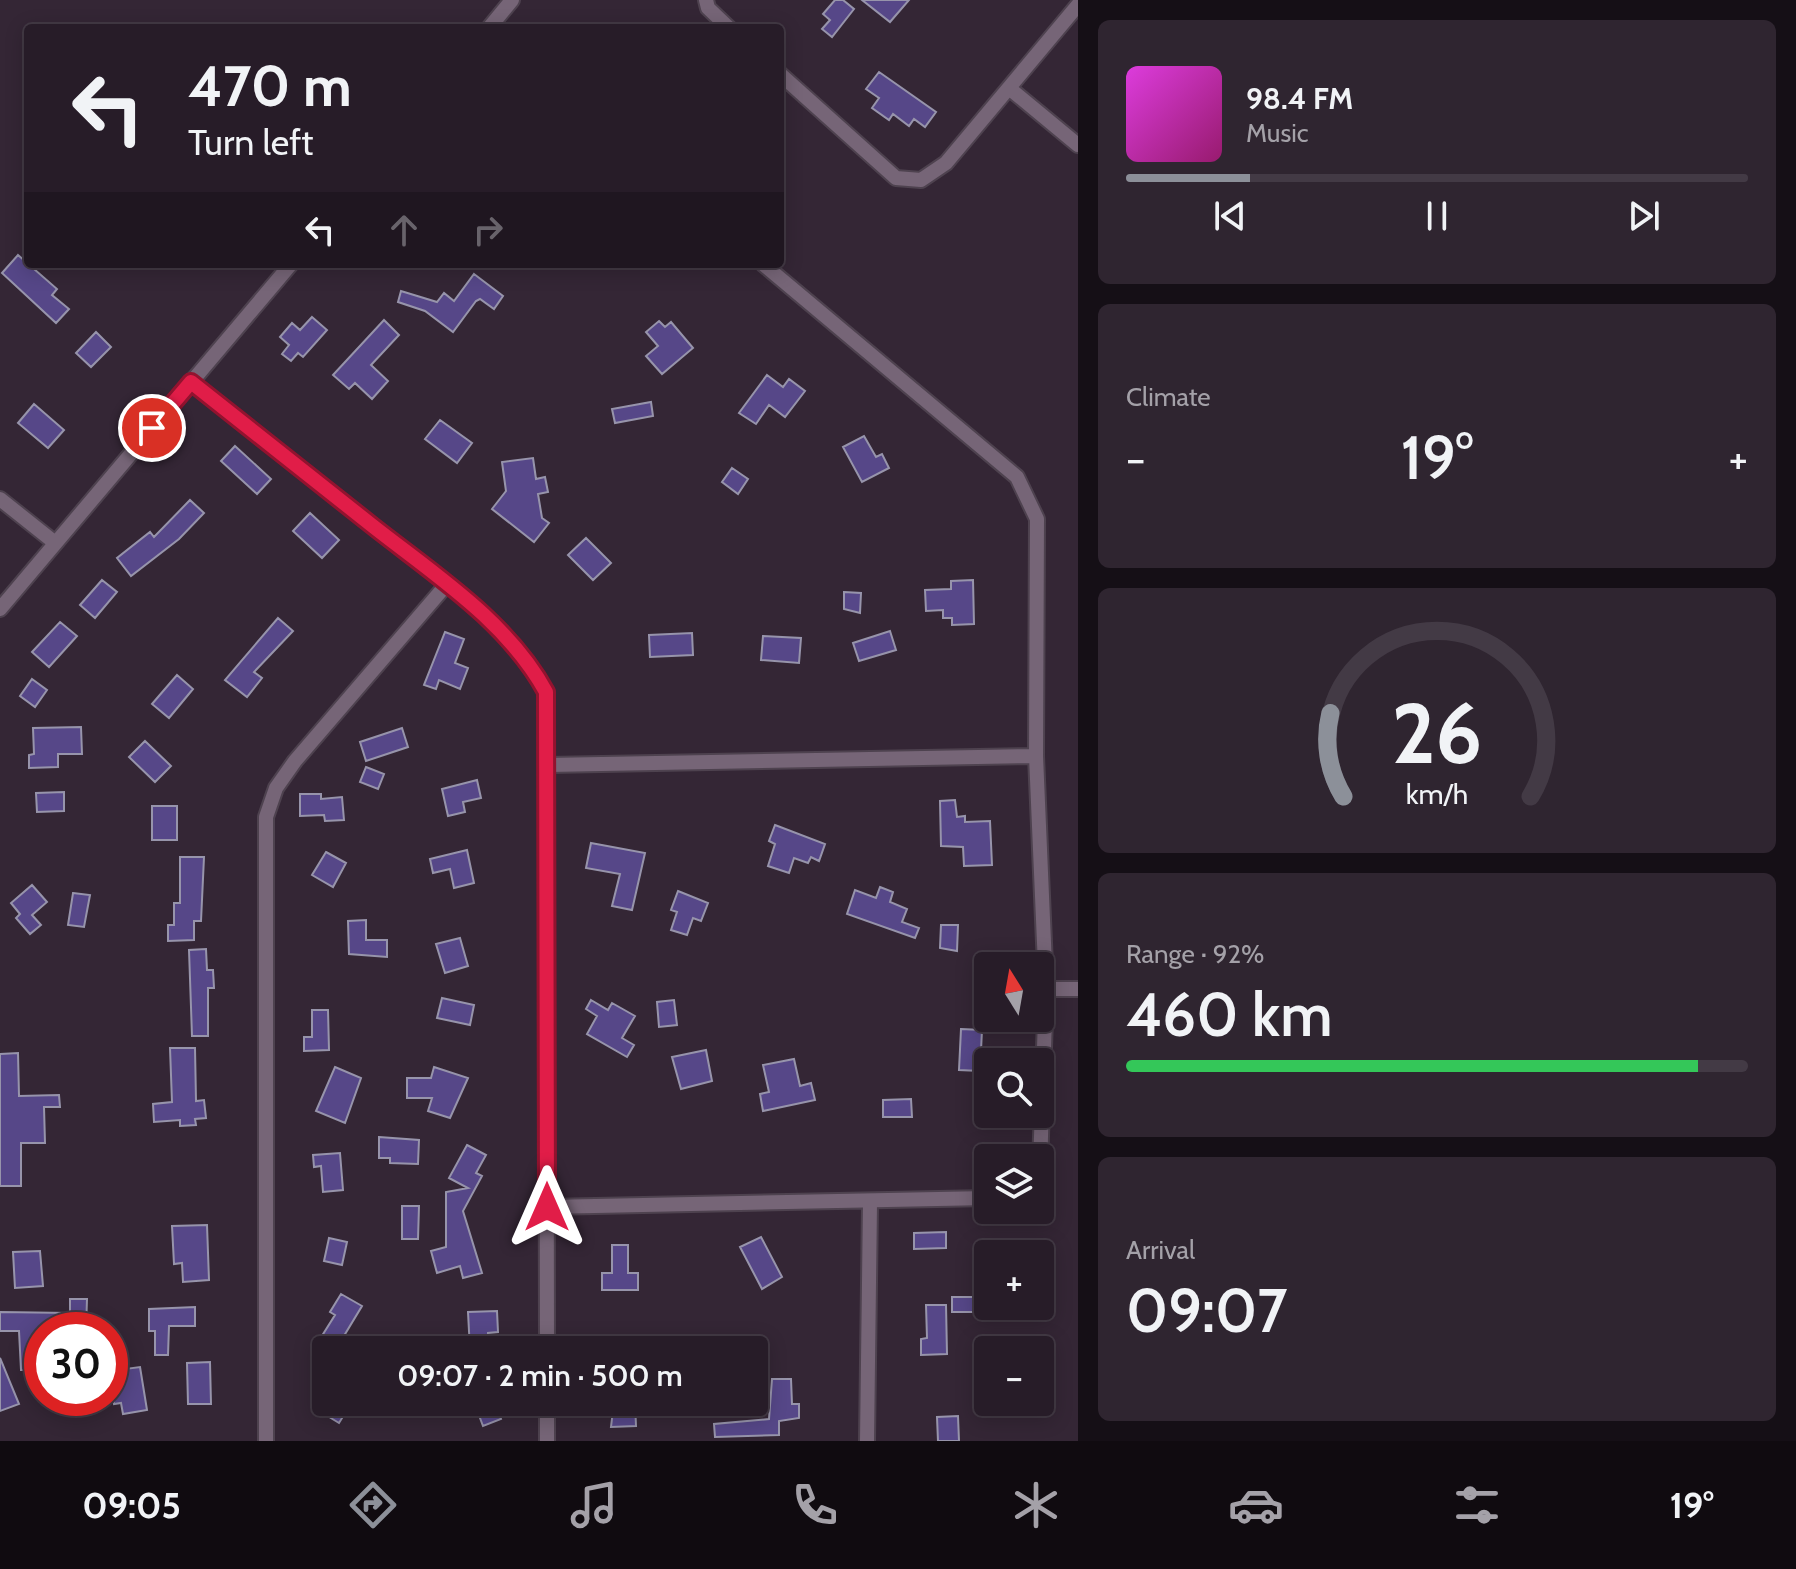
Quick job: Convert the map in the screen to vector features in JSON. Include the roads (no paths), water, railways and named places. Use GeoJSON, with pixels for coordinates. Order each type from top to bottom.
{"type":"FeatureCollection","features":[{"type":"Feature","properties":{"kind":"street"},"geometry":{"type":"LineString","coordinates":[[492,24],[512,0]]}},
{"type":"Feature","properties":{"kind":"street"},"geometry":{"type":"LineString","coordinates":[[706,0],[708,8],[725,24]]}},
{"type":"Feature","properties":{"kind":"street"},"geometry":{"type":"LineString","coordinates":[[784,78],[896,178],[921,180],[946,163],[1078,5]]}},
{"type":"Feature","properties":{"kind":"street"},"geometry":{"type":"LineString","coordinates":[[1009,88],[1078,145]]}},
{"type":"Feature","properties":{"kind":"street"},"geometry":{"type":"LineString","coordinates":[[0,609],[288,268]]}},
{"type":"Feature","properties":{"kind":"street"},"geometry":{"type":"LineString","coordinates":[[768,268],[1017,477],[1029,497],[1037,519],[1036,756],[1044,952]]}},
{"type":"Feature","properties":{"kind":"street"},"geometry":{"type":"LineString","coordinates":[[191,382],[447,584],[530,663],[546,692],[547,1336]]}},
{"type":"Feature","properties":{"kind":"street"},"geometry":{"type":"LineString","coordinates":[[0,499],[54,542]]}},
{"type":"Feature","properties":{"kind":"street"},"geometry":{"type":"LineString","coordinates":[[266,1441],[266,817],[276,788],[295,761],[447,584]]}},
{"type":"Feature","properties":{"kind":"street"},"geometry":{"type":"LineString","coordinates":[[548,765],[1036,756]]}},
{"type":"Feature","properties":{"kind":"street"},"geometry":{"type":"LineString","coordinates":[[1054,989],[1078,989]]}},
{"type":"Feature","properties":{"kind":"street"},"geometry":{"type":"LineString","coordinates":[[1041,1144],[1045,1032]]}},
{"type":"Feature","properties":{"kind":"street"},"geometry":{"type":"LineString","coordinates":[[547,1207],[974,1199]]}},
{"type":"Feature","properties":{"kind":"street"},"geometry":{"type":"LineString","coordinates":[[867,1441],[870,1203]]}},
{"type":"Feature","properties":{"kind":"street"},"geometry":{"type":"LineString","coordinates":[[547,1416],[547,1441]]}}]}
